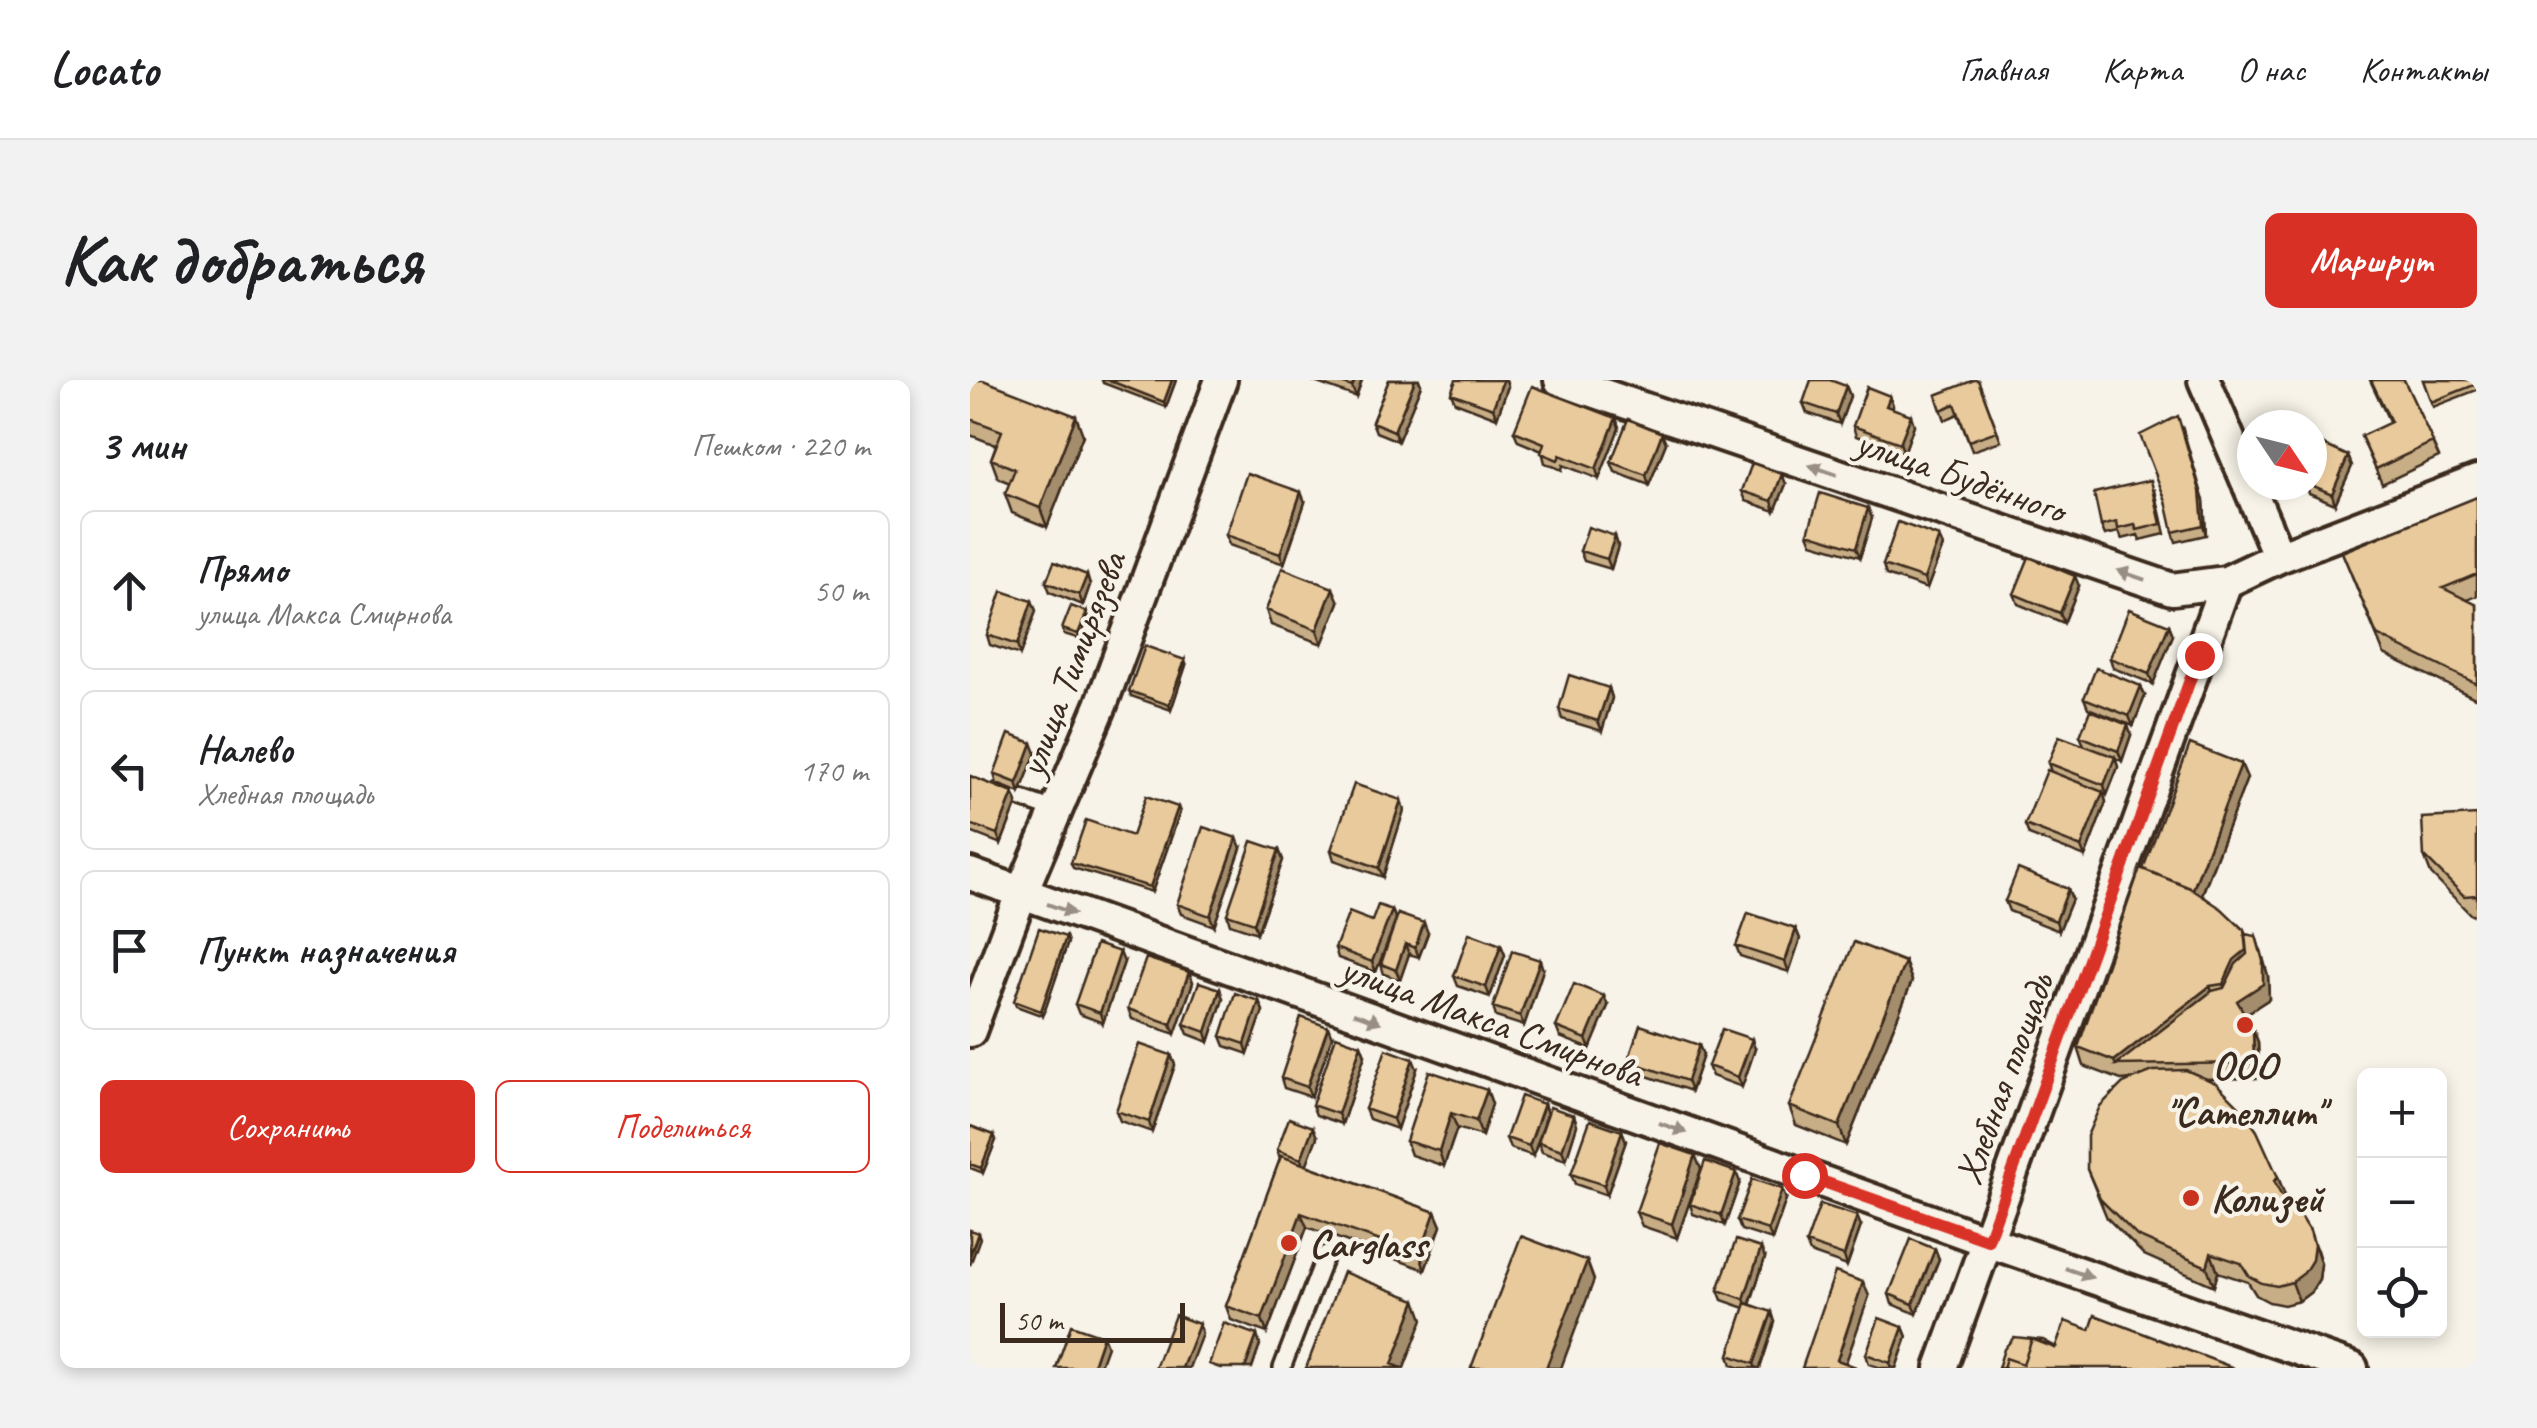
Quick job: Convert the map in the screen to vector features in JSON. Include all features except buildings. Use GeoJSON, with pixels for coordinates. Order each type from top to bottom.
{"type":"FeatureCollection","features":[{"type":"Feature","properties":{"kind":"street","name":"улица Тимирязева"},"geometry":{"type":"LineString","coordinates":[[970,1031],[1101,706],[1221,380]]}},
{"type":"Feature","properties":{"kind":"street","name":"улица Будённого"},"geometry":{"type":"LineString","coordinates":[[1560,380],[2172,589],[2226,582],[2477,481]]}},
{"type":"Feature","properties":{"kind":"street"},"geometry":{"type":"LineString","coordinates":[[2204,380],[2279,558]]}},
{"type":"Feature","properties":{"kind":"street","name":"Хлебная площадь"},"geometry":{"type":"LineString","coordinates":[[2226,582],[1988,1240],[2352,1368]]}},
{"type":"Feature","properties":{"kind":"street","name":"улица Макса Смирнова"},"geometry":{"type":"LineString","coordinates":[[970,874],[1988,1240]]}},
{"type":"Feature","properties":{"kind":"street"},"geometry":{"type":"LineString","coordinates":[[1940,1368],[1988,1240]]}},
{"type":"Feature","properties":{"kind":"lane"},"geometry":{"type":"LineString","coordinates":[[994,789],[1057,811]]}},
{"type":"Feature","properties":{"kind":"lane"},"geometry":{"type":"LineString","coordinates":[[1282,1368],[1326,1254]]}},
{"type":"Feature","properties":{"kind":"place","name":"ООО \"Сателлит\""},"geometry":{"type":"Point","coordinates":[2245,1025]}},
{"type":"Feature","properties":{"kind":"place","name":"Колизей"},"geometry":{"type":"Point","coordinates":[2191,1198]}},
{"type":"Feature","properties":{"kind":"place","name":"Carglass"},"geometry":{"type":"Point","coordinates":[1289,1243]}},
{"type":"Feature","properties":{"kind":"route"},"geometry":{"type":"LineString","coordinates":[[1804,1175],[1988,1240],[2199,655]]}}]}
